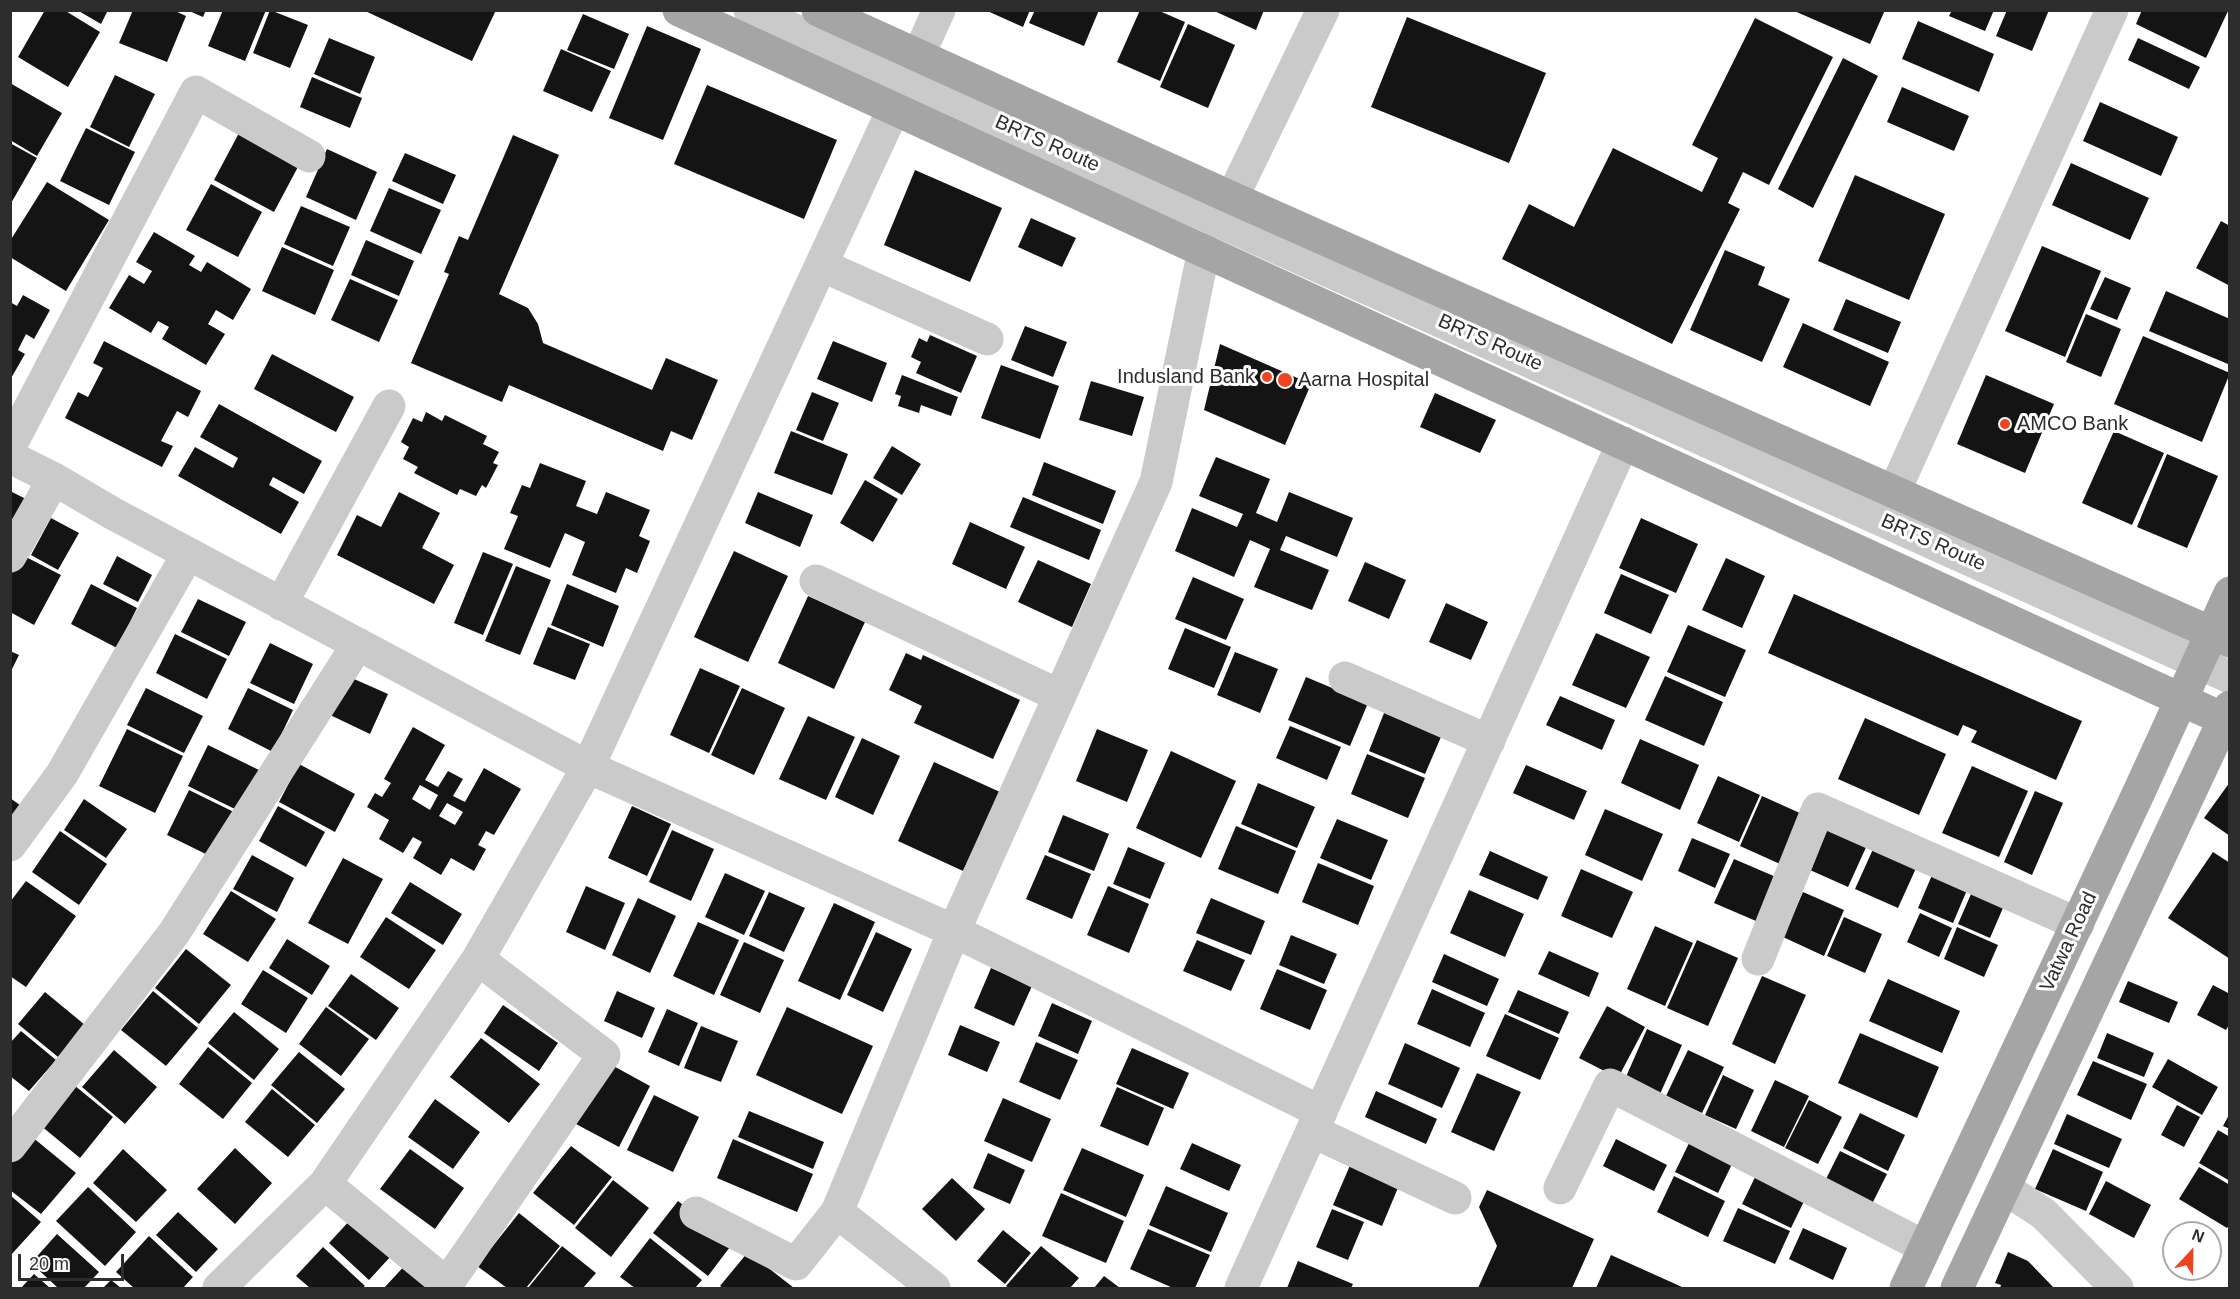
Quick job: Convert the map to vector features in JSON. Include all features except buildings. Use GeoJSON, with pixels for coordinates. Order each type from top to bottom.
{"type":"FeatureCollection","features":[{"type":"Feature","properties":{"kind":"main road"},"geometry":{"type":"LineString","coordinates":[[679,10],[2182,700],[2228,716],[1957,1288]]}},
{"type":"Feature","properties":{"kind":"main road"},"geometry":{"type":"LineString","coordinates":[[818,10],[1232,198],[1894,492],[2213,646]]}},
{"type":"Feature","properties":{"kind":"main road","name":"Vatwa Road"},"geometry":{"type":"LineString","coordinates":[[1906,1288],[2182,700],[2213,646],[2229,593]]}},
{"type":"Feature","properties":{"kind":"street","name":"BRTS Route"},"geometry":{"type":"LineString","coordinates":[[750,10],[2213,646],[2229,677]]}},
{"type":"Feature","properties":{"kind":"street"},"geometry":{"type":"LineString","coordinates":[[918,56],[939,10]]}},
{"type":"Feature","properties":{"kind":"street"},"geometry":{"type":"LineString","coordinates":[[1232,198],[1323,10]]}},
{"type":"Feature","properties":{"kind":"street"},"geometry":{"type":"LineString","coordinates":[[1894,492],[2112,10]]}},
{"type":"Feature","properties":{"kind":"street"},"geometry":{"type":"LineString","coordinates":[[10,446],[196,92],[309,156]]}},
{"type":"Feature","properties":{"kind":"street"},"geometry":{"type":"LineString","coordinates":[[219,1288],[325,1184],[478,959],[588,767],[894,108]]}},
{"type":"Feature","properties":{"kind":"street"},"geometry":{"type":"LineString","coordinates":[[696,1213],[796,1264],[837,1212],[954,931],[1156,482],[1204,250]]}},
{"type":"Feature","properties":{"kind":"street"},"geometry":{"type":"LineString","coordinates":[[821,265],[987,339]]}},
{"type":"Feature","properties":{"kind":"street"},"geometry":{"type":"LineString","coordinates":[[281,604],[389,406]]}},
{"type":"Feature","properties":{"kind":"street"},"geometry":{"type":"LineString","coordinates":[[1241,1288],[1623,443]]}},
{"type":"Feature","properties":{"kind":"street"},"geometry":{"type":"LineString","coordinates":[[10,457],[588,767],[954,931],[1455,1198]]}},
{"type":"Feature","properties":{"kind":"street"},"geometry":{"type":"LineString","coordinates":[[10,556],[54,479]]}},
{"type":"Feature","properties":{"kind":"street"},"geometry":{"type":"LineString","coordinates":[[10,845],[62,774],[188,554]]}},
{"type":"Feature","properties":{"kind":"street"},"geometry":{"type":"LineString","coordinates":[[816,581],[1060,696]]}},
{"type":"Feature","properties":{"kind":"street"},"geometry":{"type":"LineString","coordinates":[[10,1146],[174,933],[358,644]]}},
{"type":"Feature","properties":{"kind":"street"},"geometry":{"type":"LineString","coordinates":[[1345,678],[1489,741]]}},
{"type":"Feature","properties":{"kind":"street"},"geometry":{"type":"LineString","coordinates":[[1758,959],[1818,809],[2078,924]]}},
{"type":"Feature","properties":{"kind":"street"},"geometry":{"type":"LineString","coordinates":[[325,1184],[447,1284],[598,1065],[604,1055],[478,959]]}},
{"type":"Feature","properties":{"kind":"street"},"geometry":{"type":"LineString","coordinates":[[1560,1188],[1610,1085],[1925,1247]]}},
{"type":"Feature","properties":{"kind":"street"},"geometry":{"type":"LineString","coordinates":[[2004,1188],[2044,1215],[2117,1288]]}},
{"type":"Feature","properties":{"kind":"street"},"geometry":{"type":"LineString","coordinates":[[837,1212],[934,1288]]}},
{"type":"Feature","properties":{"kind":"place","name":"Indusland Bank"},"geometry":{"type":"Point","coordinates":[1267,377]}},
{"type":"Feature","properties":{"kind":"place","name":"Aarna Hospital"},"geometry":{"type":"Point","coordinates":[1285,380]}},
{"type":"Feature","properties":{"kind":"place","name":"AMCO Bank"},"geometry":{"type":"Point","coordinates":[2005,424]}}]}
